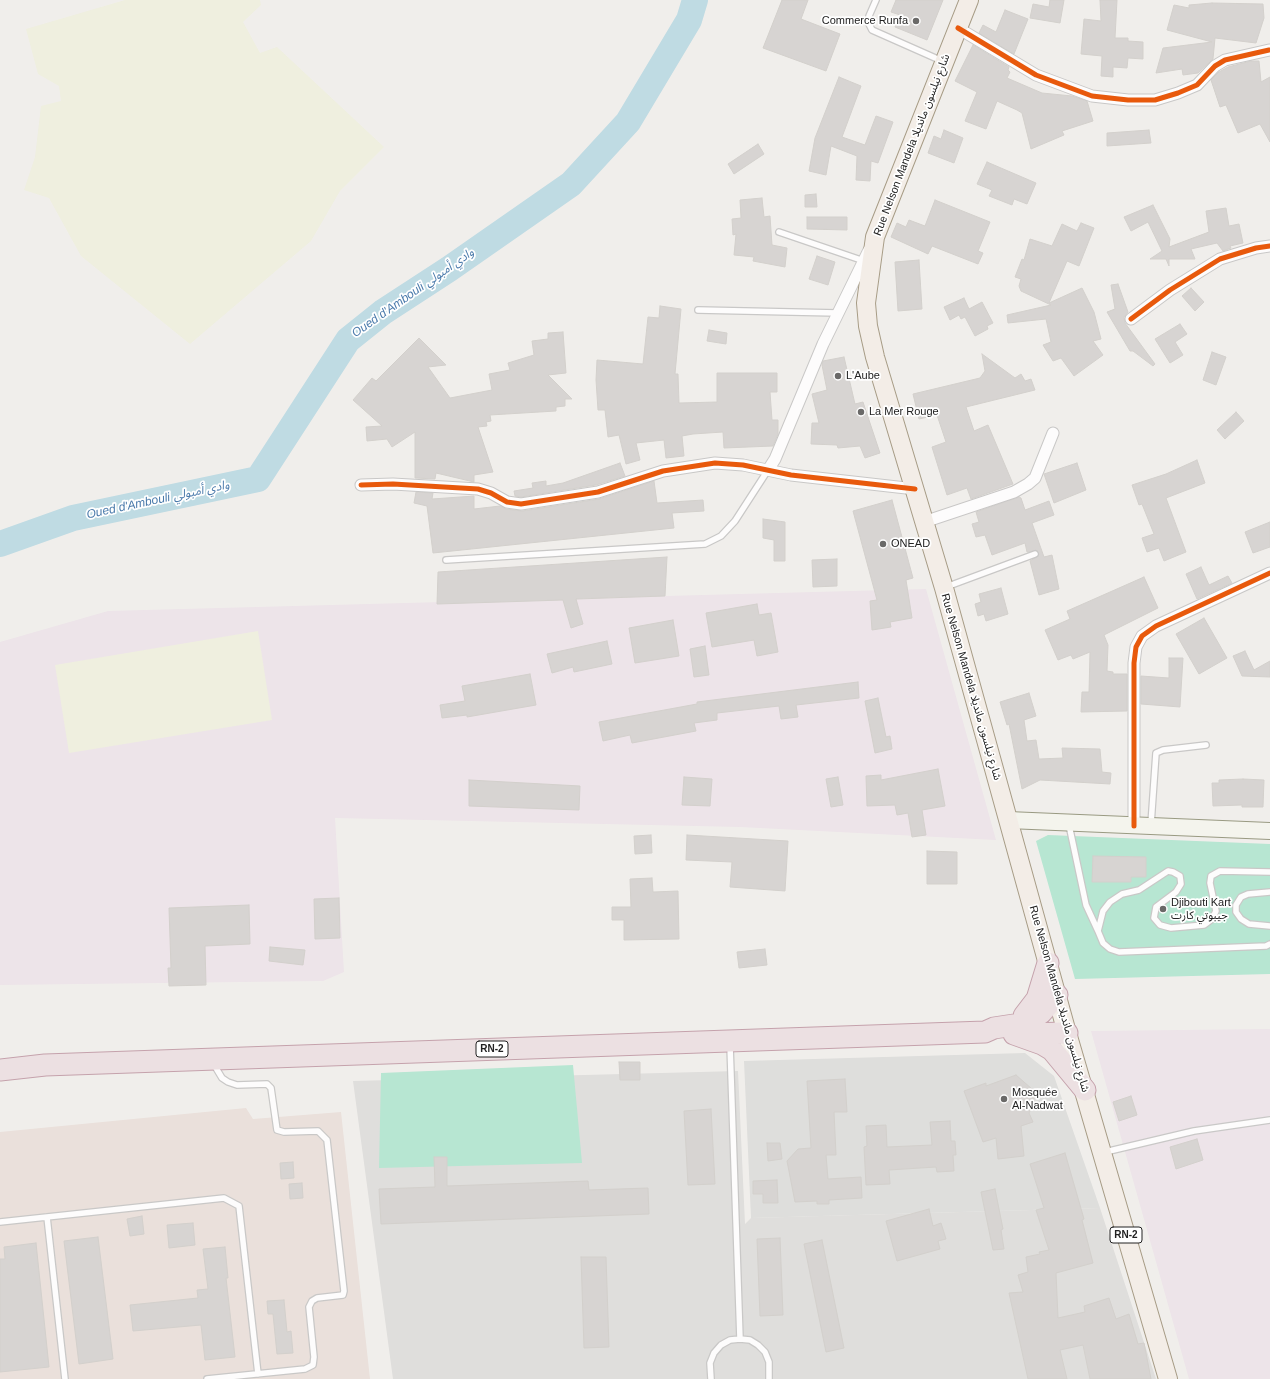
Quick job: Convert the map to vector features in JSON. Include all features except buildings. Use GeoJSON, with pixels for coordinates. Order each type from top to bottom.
{"type":"FeatureCollection","features":[{"type":"Feature","properties":{"kind":"highway"},"geometry":{"type":"LineString","coordinates":[[1048,963],[1043,985],[1032,1008],[1012,1030],[1052,1050],[1084,1090]]}},
{"type":"Feature","properties":{"kind":"highway","name":"RN-2"},"geometry":{"type":"LineString","coordinates":[[0,1070],[46,1065],[730,1040],[984,1032],[994,1034],[1012,1030],[1028,1023],[1034,1019],[1057,995]]}},
{"type":"Feature","properties":{"kind":"highway","name":"RN-2"},"geometry":{"type":"LineString","coordinates":[[1012,1030],[1067,1033]]}},
{"type":"Feature","properties":{"kind":"main road","name":"Rue Nelson Mandela شارع نيلسون مانديلا"},"geometry":{"type":"LineString","coordinates":[[969,0],[875,237],[866,303],[868,326],[875,357],[944,588],[1067,1033],[1168,1379]]}},
{"type":"Feature","properties":{"kind":"street"},"geometry":{"type":"LineString","coordinates":[[958,28],[1036,75],[1092,96],[1128,100],[1155,100],[1178,93],[1197,85],[1215,66],[1225,60],[1270,52]]}},
{"type":"Feature","properties":{"kind":"street"},"geometry":{"type":"LineString","coordinates":[[768,470],[775,459],[822,344],[875,237]]}},
{"type":"Feature","properties":{"kind":"street"},"geometry":{"type":"LineString","coordinates":[[1132,319],[1170,290],[1220,259],[1256,248],[1270,246]]}},
{"type":"Feature","properties":{"kind":"street"},"geometry":{"type":"LineString","coordinates":[[924,522],[1014,492],[1028,484],[1035,478],[1053,433]]}},
{"type":"Feature","properties":{"kind":"street"},"geometry":{"type":"LineString","coordinates":[[361,485],[393,484],[478,489],[490,493],[507,502],[521,504],[598,492],[664,471],[708,464],[743,465],[791,475],[915,490]]}},
{"type":"Feature","properties":{"kind":"street"},"geometry":{"type":"LineString","coordinates":[[1134,826],[1134,663],[1136,647],[1142,636],[1156,626],[1270,573]]}},
{"type":"Feature","properties":{"kind":"street"},"geometry":{"type":"LineString","coordinates":[[1008,820],[1270,831]]}},
{"type":"Feature","properties":{"kind":"lane"},"geometry":{"type":"LineString","coordinates":[[876,0],[869,16],[869,24],[872,30],[944,62]]}},
{"type":"Feature","properties":{"kind":"lane"},"geometry":{"type":"LineString","coordinates":[[779,232],[864,261]]}},
{"type":"Feature","properties":{"kind":"lane"},"geometry":{"type":"LineString","coordinates":[[698,310],[838,313]]}},
{"type":"Feature","properties":{"kind":"lane"},"geometry":{"type":"LineString","coordinates":[[446,560],[705,544],[721,536],[735,521],[768,470]]}},
{"type":"Feature","properties":{"kind":"lane"},"geometry":{"type":"LineString","coordinates":[[944,588],[1036,554]]}},
{"type":"Feature","properties":{"kind":"lane"},"geometry":{"type":"LineString","coordinates":[[1151,826],[1156,753],[1163,750],[1206,745]]}},
{"type":"Feature","properties":{"kind":"lane"},"geometry":{"type":"LineString","coordinates":[[1068,823],[1086,906],[1103,943],[1110,949],[1119,952],[1266,946],[1270,944]]}},
{"type":"Feature","properties":{"kind":"lane"},"geometry":{"type":"LineString","coordinates":[[1098,931],[1102,911],[1110,902],[1122,894],[1139,890],[1168,871],[1180,876],[1181,884],[1176,892],[1156,907],[1154,918],[1160,925],[1171,928],[1204,925],[1212,919],[1216,912],[1210,883],[1211,876],[1220,871],[1270,872]]}},
{"type":"Feature","properties":{"kind":"lane"},"geometry":{"type":"LineString","coordinates":[[1270,892],[1248,894],[1242,897],[1236,905],[1236,912],[1241,919],[1249,924],[1270,926]]}},
{"type":"Feature","properties":{"kind":"lane"},"geometry":{"type":"LineString","coordinates":[[730,1040],[740,1339]]}},
{"type":"Feature","properties":{"kind":"lane"},"geometry":{"type":"LineString","coordinates":[[207,1379],[305,1369],[313,1365],[314,1357],[309,1307],[312,1301],[317,1298],[344,1295],[327,1140],[318,1131],[284,1132],[277,1130],[271,1088],[267,1084],[236,1085],[228,1082],[222,1078],[211,1059]]}},
{"type":"Feature","properties":{"kind":"lane"},"geometry":{"type":"LineString","coordinates":[[1103,1153],[1194,1131],[1270,1120]]}},
{"type":"Feature","properties":{"kind":"lane"},"geometry":{"type":"LineString","coordinates":[[0,1222],[224,1198],[239,1206],[258,1374]]}},
{"type":"Feature","properties":{"kind":"lane"},"geometry":{"type":"LineString","coordinates":[[47,1217],[65,1379]]}},
{"type":"Feature","properties":{"kind":"lane"},"geometry":{"type":"LineString","coordinates":[[711,1379],[710,1363],[714,1353],[720,1345],[730,1340],[740,1339],[750,1340],[765,1352],[769,1362],[769,1379]]}},
{"type":"Feature","properties":{"kind":"shaded area"},"geometry":{"type":"Polygon","coordinates":[[[926,589],[996,840],[740,827],[335,818],[344,972],[323,981],[0,985],[0,642],[108,611],[926,589]]]}},
{"type":"Feature","properties":{"kind":"shaded area"},"geometry":{"type":"Polygon","coordinates":[[[1270,1029],[1270,1379],[1189,1379],[1091,1031],[1270,1029]]]}},
{"type":"Feature","properties":{"kind":"shaded area","name":"Mosquée Al-Nadwat"},"geometry":{"type":"Polygon","coordinates":[[[1025,1053],[1054,1076],[1100,1208],[751,1218],[744,1061],[1025,1053]]]}},
{"type":"Feature","properties":{"kind":"shaded area"},"geometry":{"type":"Polygon","coordinates":[[[738,1071],[745,1224],[751,1218],[1100,1208],[1156,1379],[393,1379],[353,1081],[738,1071]]]}},
{"type":"Feature","properties":{"kind":"shaded area"},"geometry":{"type":"Polygon","coordinates":[[[246,1108],[253,1119],[341,1112],[370,1379],[0,1379],[0,1132],[246,1108]]]}},
{"type":"Feature","properties":{"kind":"green space"},"geometry":{"type":"Polygon","coordinates":[[[125,0],[260,0],[261,5],[243,22],[260,53],[277,47],[384,147],[340,191],[311,241],[190,344],[81,256],[49,198],[24,190],[35,157],[41,106],[61,101],[59,86],[38,74],[26,29],[125,0]]]}},
{"type":"Feature","properties":{"kind":"green space"},"geometry":{"type":"Polygon","coordinates":[[[258,631],[272,720],[69,753],[55,665],[258,631]]]}},
{"type":"Feature","properties":{"kind":"green space","name":"Djibouti Kart جيبوتي كارت"},"geometry":{"type":"Polygon","coordinates":[[[1048,835],[1270,844],[1270,974],[1075,979],[1036,841],[1048,835]]]}},
{"type":"Feature","properties":{"kind":"green space"},"geometry":{"type":"Polygon","coordinates":[[[573,1065],[582,1163],[379,1168],[381,1073],[573,1065]]]}},
{"type":"Feature","properties":{"kind":"waterway","name":"Oued d'Ambouli وادي أمبولي"},"geometry":{"type":"LineString","coordinates":[[0,544],[73,518],[258,479],[348,340],[383,312],[449,269],[571,184],[628,122],[689,20],[695,0]]}},
{"type":"Feature","properties":{"kind":"cycle path"},"geometry":{"type":"LineString","coordinates":[[958,28],[1036,75],[1092,96],[1128,100],[1155,100],[1178,93],[1197,85],[1215,66],[1225,60],[1269,50]]}},
{"type":"Feature","properties":{"kind":"cycle path"},"geometry":{"type":"LineString","coordinates":[[1131,319],[1170,290],[1220,259],[1256,248],[1270,246]]}},
{"type":"Feature","properties":{"kind":"cycle path"},"geometry":{"type":"LineString","coordinates":[[361,485],[393,484],[478,489],[491,493],[507,502],[521,504],[598,492],[663,471],[715,463],[743,465],[791,475],[915,489]]}},
{"type":"Feature","properties":{"kind":"cycle path"},"geometry":{"type":"LineString","coordinates":[[1134,826],[1134,663],[1136,647],[1142,636],[1156,626],[1270,573]]}},
{"type":"Feature","properties":{"kind":"place","name":"Commerce Runfa"},"geometry":{"type":"Point","coordinates":[916,21]}},
{"type":"Feature","properties":{"kind":"place","name":"L'Aube"},"geometry":{"type":"Point","coordinates":[838,376]}},
{"type":"Feature","properties":{"kind":"place","name":"La Mer Rouge"},"geometry":{"type":"Point","coordinates":[861,412]}},
{"type":"Feature","properties":{"kind":"place","name":"ONEAD"},"geometry":{"type":"Point","coordinates":[883,544]}},
{"type":"Feature","properties":{"kind":"place","name":"Djibouti Kart جيبوتي كارت"},"geometry":{"type":"Point","coordinates":[1163,909]}},
{"type":"Feature","properties":{"kind":"place","name":"Mosquée Al-Nadwat"},"geometry":{"type":"Point","coordinates":[1004,1099]}}]}
